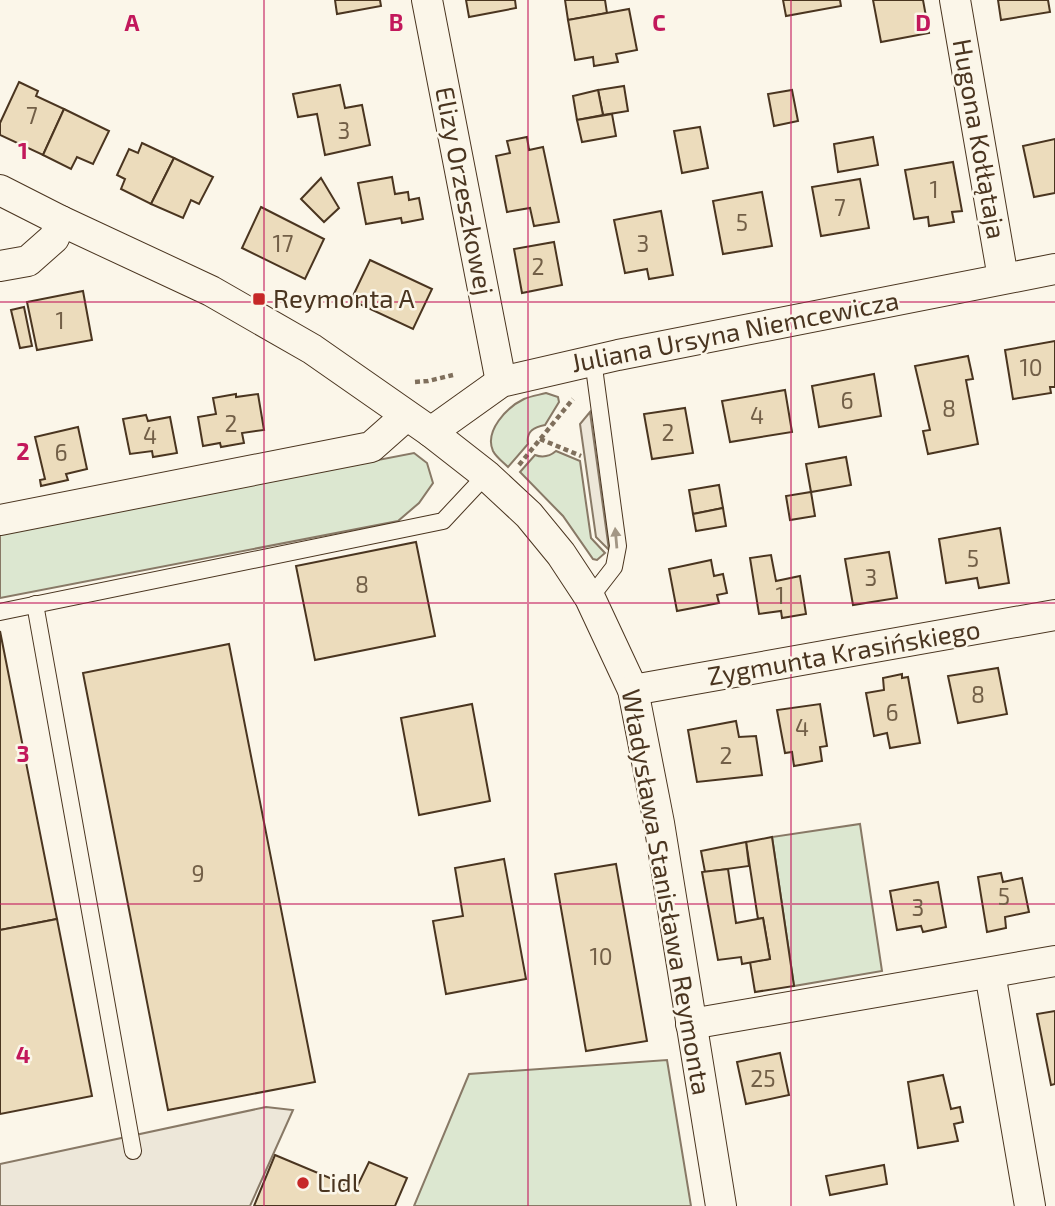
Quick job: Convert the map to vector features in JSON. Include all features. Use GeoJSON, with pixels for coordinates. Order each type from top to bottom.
{"type":"FeatureCollection","features":[{"type":"Feature","properties":{"kind":"street","name":"Elizy Orzeszkowej"},"geometry":{"type":"LineString","coordinates":[[427,0],[501,382]]}},
{"type":"Feature","properties":{"kind":"street","name":"Hugona Kołłątaja"},"geometry":{"type":"LineString","coordinates":[[955,0],[1003,278]]}},
{"type":"Feature","properties":{"kind":"street","name":"Władysława Stanisława Reymonta"},"geometry":{"type":"LineString","coordinates":[[0,190],[211,291],[312,349],[419,424],[499,474],[561,554],[590,598],[633,690],[659,823],[721,1206]]}},
{"type":"Feature","properties":{"kind":"street"},"geometry":{"type":"LineString","coordinates":[[0,266],[28,261],[54,238],[61,221]]}},
{"type":"Feature","properties":{"kind":"street","name":"Juliana Ursyna Niemcewicza"},"geometry":{"type":"LineString","coordinates":[[0,520],[371,447],[501,382],[593,360],[1055,269]]}},
{"type":"Feature","properties":{"kind":"street","name":"Zygmunta Krasińskiego"},"geometry":{"type":"LineString","coordinates":[[633,690],[1055,615]]}},
{"type":"Feature","properties":{"kind":"street"},"geometry":{"type":"LineString","coordinates":[[691,1024],[1055,961]]}},
{"type":"Feature","properties":{"kind":"street"},"geometry":{"type":"LineString","coordinates":[[990,973],[1030,1206]]}},
{"type":"Feature","properties":{"kind":"lane"},"geometry":{"type":"LineString","coordinates":[[590,598],[614,567],[618,546],[593,360]]}},
{"type":"Feature","properties":{"kind":"lane"},"geometry":{"type":"LineString","coordinates":[[0,612],[443,521],[499,474]]}},
{"type":"Feature","properties":{"kind":"lane"},"geometry":{"type":"LineString","coordinates":[[35,604],[134,1150]]}},
{"type":"Feature","properties":{"kind":"path"},"geometry":{"type":"LineString","coordinates":[[499,474],[540,439],[582,457]]}},
{"type":"Feature","properties":{"kind":"green space"},"geometry":{"type":"Polygon","coordinates":[[[546,393],[558,397],[559,402],[545,425],[531,431],[528,444],[508,467],[493,451],[491,443],[494,428],[504,414],[517,403],[546,393]]]}},
{"type":"Feature","properties":{"kind":"green space"},"geometry":{"type":"Polygon","coordinates":[[[556,451],[580,461],[591,538],[605,553],[597,560],[593,559],[563,516],[520,472],[535,455],[546,456],[556,451]]]}},
{"type":"Feature","properties":{"kind":"green space"},"geometry":{"type":"Polygon","coordinates":[[[414,453],[427,463],[433,483],[419,503],[398,521],[0,598],[0,533],[414,453]]]}},
{"type":"Feature","properties":{"kind":"green space"},"geometry":{"type":"Polygon","coordinates":[[[860,824],[882,971],[794,986],[772,837],[860,824]]]}},
{"type":"Feature","properties":{"kind":"green space"},"geometry":{"type":"Polygon","coordinates":[[[667,1060],[691,1206],[414,1206],[469,1074],[667,1060]]]}},
{"type":"Feature","properties":{"kind":"shaded area"},"geometry":{"type":"Polygon","coordinates":[[[590,412],[609,550],[596,537],[580,424],[590,412]]]}},
{"type":"Feature","properties":{"kind":"shaded area"},"geometry":{"type":"Polygon","coordinates":[[[266,1107],[293,1110],[250,1206],[0,1206],[0,1164],[266,1107]]]}},
{"type":"Feature","properties":{"kind":"building"},"geometry":{"type":"Polygon","coordinates":[[[335,0],[380,0],[381,6],[337,14],[335,0]]]}},
{"type":"Feature","properties":{"kind":"building"},"geometry":{"type":"Polygon","coordinates":[[[466,0],[515,0],[516,8],[469,17],[466,0]]]}},
{"type":"Feature","properties":{"kind":"building"},"geometry":{"type":"Polygon","coordinates":[[[565,0],[605,0],[607,13],[568,20],[565,0]]]}},
{"type":"Feature","properties":{"kind":"building"},"geometry":{"type":"Polygon","coordinates":[[[783,0],[840,0],[841,6],[786,16],[783,0]]]}},
{"type":"Feature","properties":{"kind":"building"},"geometry":{"type":"Polygon","coordinates":[[[873,0],[923,0],[929,33],[881,42],[873,0]]]}},
{"type":"Feature","properties":{"kind":"building"},"geometry":{"type":"Polygon","coordinates":[[[998,0],[1048,0],[1050,12],[1001,20],[998,0]]]}},
{"type":"Feature","properties":{"kind":"building"},"geometry":{"type":"Polygon","coordinates":[[[629,9],[637,50],[616,54],[618,62],[594,66],[593,57],[575,60],[568,20],[629,9]]]}},
{"type":"Feature","properties":{"kind":"building"},"geometry":{"type":"Polygon","coordinates":[[[19,82],[38,91],[36,96],[64,109],[43,155],[0,135],[0,123],[19,82]]]}},
{"type":"Feature","properties":{"kind":"building"},"geometry":{"type":"Polygon","coordinates":[[[340,85],[345,108],[362,105],[370,145],[325,155],[317,114],[298,117],[293,94],[340,85]]]}},
{"type":"Feature","properties":{"kind":"building"},"geometry":{"type":"Polygon","coordinates":[[[624,86],[628,111],[603,115],[598,90],[624,86]]]}},
{"type":"Feature","properties":{"kind":"building"},"geometry":{"type":"Polygon","coordinates":[[[598,90],[603,115],[577,120],[573,96],[598,90]]]}},
{"type":"Feature","properties":{"kind":"building"},"geometry":{"type":"Polygon","coordinates":[[[792,90],[798,121],[774,126],[768,94],[792,90]]]}},
{"type":"Feature","properties":{"kind":"building"},"geometry":{"type":"Polygon","coordinates":[[[64,109],[109,131],[93,164],[77,157],[71,169],[43,155],[64,109]]]}},
{"type":"Feature","properties":{"kind":"building"},"geometry":{"type":"Polygon","coordinates":[[[612,114],[616,136],[582,142],[577,120],[612,114]]]}},
{"type":"Feature","properties":{"kind":"building"},"geometry":{"type":"Polygon","coordinates":[[[700,127],[708,168],[682,173],[674,131],[700,127]]]}},
{"type":"Feature","properties":{"kind":"building"},"geometry":{"type":"Polygon","coordinates":[[[527,137],[529,150],[543,147],[559,222],[534,226],[530,208],[507,212],[496,156],[510,153],[507,141],[527,137]]]}},
{"type":"Feature","properties":{"kind":"building"},"geometry":{"type":"Polygon","coordinates":[[[873,137],[878,165],[838,172],[834,144],[873,137]]]}},
{"type":"Feature","properties":{"kind":"building"},"geometry":{"type":"Polygon","coordinates":[[[1055,139],[1055,193],[1034,197],[1023,146],[1055,139]]]}},
{"type":"Feature","properties":{"kind":"building"},"geometry":{"type":"Polygon","coordinates":[[[142,143],[174,158],[151,204],[121,189],[125,179],[117,175],[129,149],[138,153],[142,143]]]}},
{"type":"Feature","properties":{"kind":"building"},"geometry":{"type":"Polygon","coordinates":[[[174,158],[213,177],[199,204],[191,200],[183,218],[151,204],[174,158]]]}},
{"type":"Feature","properties":{"kind":"building"},"geometry":{"type":"Polygon","coordinates":[[[953,162],[962,211],[952,212],[954,222],[929,226],[928,217],[914,219],[905,170],[953,162]]]}},
{"type":"Feature","properties":{"kind":"building"},"geometry":{"type":"Polygon","coordinates":[[[392,177],[395,194],[408,192],[409,200],[419,198],[423,219],[402,223],[401,218],[366,224],[358,183],[392,177]]]}},
{"type":"Feature","properties":{"kind":"building"},"geometry":{"type":"Polygon","coordinates":[[[321,178],[339,208],[324,222],[301,199],[321,178]]]}},
{"type":"Feature","properties":{"kind":"building"},"geometry":{"type":"Polygon","coordinates":[[[860,179],[869,228],[821,236],[812,187],[860,179]]]}},
{"type":"Feature","properties":{"kind":"building"},"geometry":{"type":"Polygon","coordinates":[[[762,192],[772,246],[723,254],[713,201],[762,192]]]}},
{"type":"Feature","properties":{"kind":"building"},"geometry":{"type":"Polygon","coordinates":[[[261,207],[324,239],[305,279],[242,248],[261,207]]]}},
{"type":"Feature","properties":{"kind":"building"},"geometry":{"type":"Polygon","coordinates":[[[661,211],[673,275],[649,279],[647,269],[625,273],[614,220],[661,211]]]}},
{"type":"Feature","properties":{"kind":"building"},"geometry":{"type":"Polygon","coordinates":[[[554,242],[562,285],[522,293],[514,249],[554,242]]]}},
{"type":"Feature","properties":{"kind":"building"},"geometry":{"type":"Polygon","coordinates":[[[370,260],[432,289],[413,329],[351,300],[370,260]]]}},
{"type":"Feature","properties":{"kind":"building"},"geometry":{"type":"Polygon","coordinates":[[[83,291],[92,340],[37,350],[27,302],[83,291]]]}},
{"type":"Feature","properties":{"kind":"building"},"geometry":{"type":"Polygon","coordinates":[[[24,307],[32,346],[20,348],[11,310],[24,307]]]}},
{"type":"Feature","properties":{"kind":"building"},"geometry":{"type":"Polygon","coordinates":[[[1055,341],[1055,387],[1050,387],[1051,393],[1013,399],[1005,350],[1055,341]]]}},
{"type":"Feature","properties":{"kind":"building"},"geometry":{"type":"Polygon","coordinates":[[[968,356],[973,379],[966,380],[978,444],[928,454],[923,431],[930,430],[915,366],[968,356]]]}},
{"type":"Feature","properties":{"kind":"building"},"geometry":{"type":"Polygon","coordinates":[[[874,374],[881,416],[819,427],[812,386],[874,374]]]}},
{"type":"Feature","properties":{"kind":"building"},"geometry":{"type":"Polygon","coordinates":[[[785,390],[792,432],[730,442],[722,401],[785,390]]]}},
{"type":"Feature","properties":{"kind":"building"},"geometry":{"type":"Polygon","coordinates":[[[236,394],[236,397],[258,394],[264,430],[242,433],[244,443],[221,447],[220,443],[203,446],[198,417],[216,414],[213,398],[236,394]]]}},
{"type":"Feature","properties":{"kind":"building"},"geometry":{"type":"Polygon","coordinates":[[[685,408],[693,453],[652,459],[644,414],[685,408]]]}},
{"type":"Feature","properties":{"kind":"building"},"geometry":{"type":"Polygon","coordinates":[[[146,415],[148,421],[170,417],[177,453],[153,457],[152,451],[130,454],[123,419],[146,415]]]}},
{"type":"Feature","properties":{"kind":"building"},"geometry":{"type":"Polygon","coordinates":[[[78,427],[87,469],[66,474],[68,480],[41,486],[40,480],[45,479],[35,437],[78,427]]]}},
{"type":"Feature","properties":{"kind":"building"},"geometry":{"type":"Polygon","coordinates":[[[846,457],[851,485],[811,492],[806,464],[846,457]]]}},
{"type":"Feature","properties":{"kind":"building"},"geometry":{"type":"Polygon","coordinates":[[[719,485],[723,508],[693,514],[689,490],[719,485]]]}},
{"type":"Feature","properties":{"kind":"building"},"geometry":{"type":"Polygon","coordinates":[[[811,492],[815,516],[790,520],[786,496],[811,492]]]}},
{"type":"Feature","properties":{"kind":"building"},"geometry":{"type":"Polygon","coordinates":[[[723,508],[726,526],[696,531],[693,514],[723,508]]]}},
{"type":"Feature","properties":{"kind":"building"},"geometry":{"type":"Polygon","coordinates":[[[1000,528],[1009,583],[979,588],[977,578],[946,583],[939,539],[1000,528]]]}},
{"type":"Feature","properties":{"kind":"building"},"geometry":{"type":"Polygon","coordinates":[[[416,542],[435,636],[315,660],[296,566],[416,542]]]}},
{"type":"Feature","properties":{"kind":"building"},"geometry":{"type":"Polygon","coordinates":[[[889,552],[897,598],[853,605],[845,559],[889,552]]]}},
{"type":"Feature","properties":{"kind":"building"},"geometry":{"type":"Polygon","coordinates":[[[771,555],[776,581],[800,576],[806,614],[782,618],[781,611],[759,614],[750,558],[771,555]]]}},
{"type":"Feature","properties":{"kind":"building"},"geometry":{"type":"Polygon","coordinates":[[[711,560],[714,576],[723,574],[727,593],[717,595],[719,603],[677,611],[669,569],[711,560]]]}},
{"type":"Feature","properties":{"kind":"building"},"geometry":{"type":"Polygon","coordinates":[[[0,631],[57,919],[0,930],[0,631]]]}},
{"type":"Feature","properties":{"kind":"building"},"geometry":{"type":"Polygon","coordinates":[[[229,644],[315,1082],[168,1110],[83,673],[229,644]]]}},
{"type":"Feature","properties":{"kind":"building"},"geometry":{"type":"Polygon","coordinates":[[[998,668],[1007,714],[958,723],[948,676],[998,668]]]}},
{"type":"Feature","properties":{"kind":"building"},"geometry":{"type":"Polygon","coordinates":[[[902,674],[902,678],[908,677],[920,743],[890,748],[887,733],[874,736],[866,693],[884,690],[883,678],[902,674]]]}},
{"type":"Feature","properties":{"kind":"building"},"geometry":{"type":"Polygon","coordinates":[[[472,704],[490,801],[419,815],[401,718],[472,704]]]}},
{"type":"Feature","properties":{"kind":"building"},"geometry":{"type":"Polygon","coordinates":[[[820,704],[827,746],[820,747],[822,761],[794,766],[792,752],[785,753],[777,710],[820,704]]]}},
{"type":"Feature","properties":{"kind":"building"},"geometry":{"type":"Polygon","coordinates":[[[736,721],[739,737],[756,736],[762,775],[697,782],[688,730],[736,721]]]}},
{"type":"Feature","properties":{"kind":"building"},"geometry":{"type":"Polygon","coordinates":[[[772,837],[794,986],[755,992],[750,962],[770,959],[763,918],[758,919],[746,842],[772,837]]]}},
{"type":"Feature","properties":{"kind":"building"},"geometry":{"type":"Polygon","coordinates":[[[746,842],[749,866],[705,872],[701,851],[746,842]]]}},
{"type":"Feature","properties":{"kind":"building"},"geometry":{"type":"Polygon","coordinates":[[[504,859],[526,979],[446,994],[433,921],[463,916],[455,868],[504,859]]]}},
{"type":"Feature","properties":{"kind":"building"},"geometry":{"type":"Polygon","coordinates":[[[616,864],[647,1041],[586,1051],[555,874],[616,864]]]}},
{"type":"Feature","properties":{"kind":"building"},"geometry":{"type":"Polygon","coordinates":[[[728,869],[736,923],[763,918],[770,959],[742,964],[741,957],[718,960],[702,872],[728,869]]]}},
{"type":"Feature","properties":{"kind":"building"},"geometry":{"type":"Polygon","coordinates":[[[1001,873],[1003,882],[1022,878],[1029,912],[1005,917],[1006,928],[987,932],[978,877],[1001,873]]]}},
{"type":"Feature","properties":{"kind":"building"},"geometry":{"type":"Polygon","coordinates":[[[938,882],[946,927],[923,932],[921,926],[897,930],[890,891],[938,882]]]}},
{"type":"Feature","properties":{"kind":"building"},"geometry":{"type":"Polygon","coordinates":[[[57,919],[92,1096],[0,1114],[0,930],[57,919]]]}},
{"type":"Feature","properties":{"kind":"building"},"geometry":{"type":"Polygon","coordinates":[[[1055,1011],[1055,1084],[1051,1085],[1037,1014],[1055,1011]]]}},
{"type":"Feature","properties":{"kind":"building"},"geometry":{"type":"Polygon","coordinates":[[[780,1053],[789,1095],[746,1104],[737,1062],[780,1053]]]}},
{"type":"Feature","properties":{"kind":"building"},"geometry":{"type":"Polygon","coordinates":[[[943,1075],[951,1109],[960,1107],[963,1122],[954,1124],[958,1141],[918,1148],[908,1082],[943,1075]]]}},
{"type":"Feature","properties":{"kind":"building","name":"Lidl"},"geometry":{"type":"Polygon","coordinates":[[[275,1155],[356,1189],[369,1162],[407,1178],[395,1206],[254,1206],[275,1155]]]}},
{"type":"Feature","properties":{"kind":"building"},"geometry":{"type":"Polygon","coordinates":[[[884,1165],[887,1184],[830,1195],[826,1176],[884,1165]]]}},
{"type":"Feature","properties":{"kind":"place","name":"Reymonta A"},"geometry":{"type":"Point","coordinates":[259,299]}},
{"type":"Feature","properties":{"kind":"place","name":"Lidl"},"geometry":{"type":"Point","coordinates":[303,1183]}}]}
